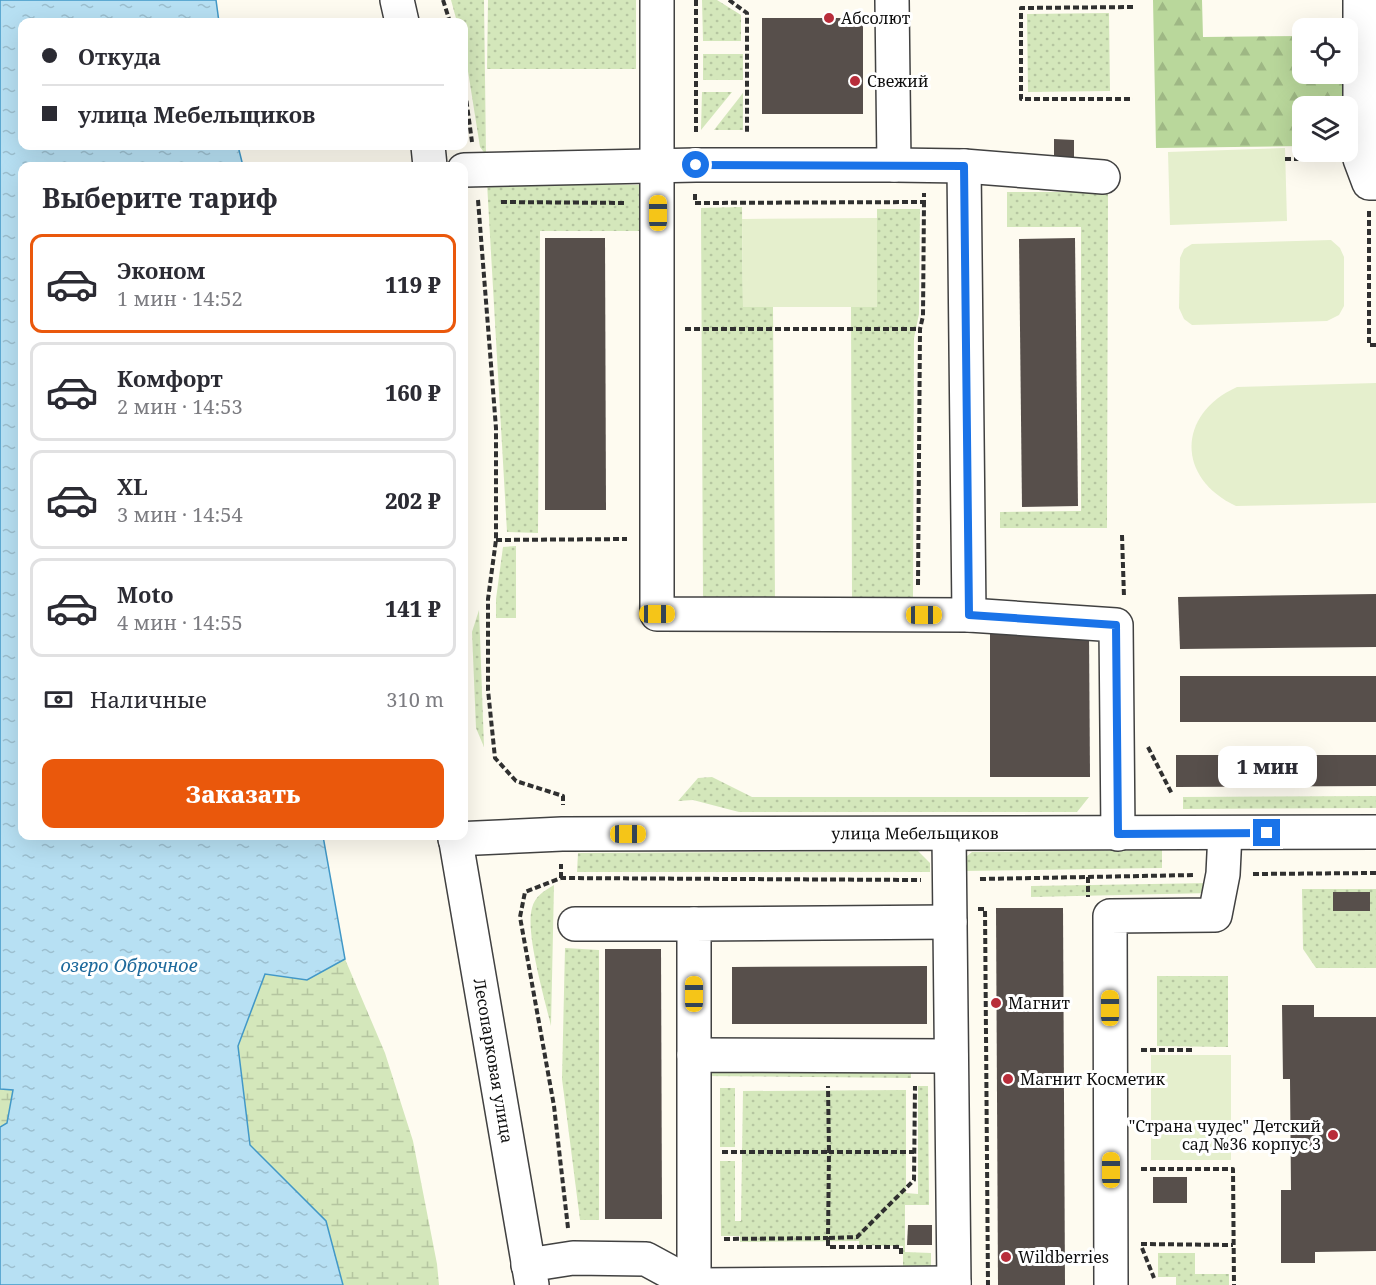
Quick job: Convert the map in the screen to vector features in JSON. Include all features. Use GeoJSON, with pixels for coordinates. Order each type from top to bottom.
{"type":"FeatureCollection","features":[{"type":"Feature","properties":{"kind":"street"},"geometry":{"type":"LineString","coordinates":[[397,0],[401,18]]}},
{"type":"Feature","properties":{"kind":"street"},"geometry":{"type":"LineString","coordinates":[[657,0],[657,614],[969,615],[1116,625],[1118,834]]}},
{"type":"Feature","properties":{"kind":"street"},"geometry":{"type":"LineString","coordinates":[[892,0],[894,165]]}},
{"type":"Feature","properties":{"kind":"street"},"geometry":{"type":"LineString","coordinates":[[1360,0],[1368,175]]}},
{"type":"Feature","properties":{"kind":"street"},"geometry":{"type":"LineString","coordinates":[[470,170],[696,165],[894,165],[964,178],[1104,177]]}},
{"type":"Feature","properties":{"kind":"street"},"geometry":{"type":"LineString","coordinates":[[964,178],[969,615]]}},
{"type":"Feature","properties":{"kind":"street","name":"улица Мебельщиков"},"geometry":{"type":"LineString","coordinates":[[468,837],[562,834],[949,835],[1376,832]]}},
{"type":"Feature","properties":{"kind":"street"},"geometry":{"type":"LineString","coordinates":[[1111,1285],[1110,916],[1215,915],[1223,874],[1225,833]]}},
{"type":"Feature","properties":{"kind":"street"},"geometry":{"type":"LineString","coordinates":[[700,1285],[954,1284],[945,1056],[950,922],[949,835]]}},
{"type":"Feature","properties":{"kind":"street","name":"Лесопарковая улица"},"geometry":{"type":"LineString","coordinates":[[456,840],[530,1275]]}},
{"type":"Feature","properties":{"kind":"street"},"geometry":{"type":"LineString","coordinates":[[574,924],[950,922]]}},
{"type":"Feature","properties":{"kind":"street"},"geometry":{"type":"LineString","coordinates":[[530,1275],[573,1238],[646,1259],[694,1285],[694,924]]}},
{"type":"Feature","properties":{"kind":"street"},"geometry":{"type":"LineString","coordinates":[[694,1054],[945,1056]]}},
{"type":"Feature","properties":{"kind":"path"},"geometry":{"type":"LineString","coordinates":[[443,0],[449,18]]}},
{"type":"Feature","properties":{"kind":"path"},"geometry":{"type":"LineString","coordinates":[[696,0],[695,203],[924,202]]}},
{"type":"Feature","properties":{"kind":"path"},"geometry":{"type":"LineString","coordinates":[[729,0],[747,13],[747,134],[758,134]]}},
{"type":"Feature","properties":{"kind":"path"},"geometry":{"type":"LineString","coordinates":[[1133,7],[1021,8],[1021,99],[1133,99]]}},
{"type":"Feature","properties":{"kind":"path"},"geometry":{"type":"LineString","coordinates":[[468,141],[495,428],[496,540],[488,599],[488,690],[495,758],[516,781],[563,795],[563,806]]}},
{"type":"Feature","properties":{"kind":"path"},"geometry":{"type":"LineString","coordinates":[[1285,159],[1368,175],[1369,345],[1376,345]]}},
{"type":"Feature","properties":{"kind":"path"},"geometry":{"type":"LineString","coordinates":[[918,594],[920,329],[923,316],[925,189],[964,178]]}},
{"type":"Feature","properties":{"kind":"path"},"geometry":{"type":"LineString","coordinates":[[490,202],[627,202],[627,214]]}},
{"type":"Feature","properties":{"kind":"path"},"geometry":{"type":"LineString","coordinates":[[658,329],[920,329]]}},
{"type":"Feature","properties":{"kind":"path"},"geometry":{"type":"LineString","coordinates":[[496,540],[629,539],[629,528]]}},
{"type":"Feature","properties":{"kind":"path"},"geometry":{"type":"LineString","coordinates":[[562,856],[561,878],[525,892],[520,917],[554,1106],[573,1238]]}},
{"type":"Feature","properties":{"kind":"path"},"geometry":{"type":"LineString","coordinates":[[1088,877],[1088,905]]}},
{"type":"Feature","properties":{"kind":"path"},"geometry":{"type":"LineString","coordinates":[[985,909],[987,1285]]}},
{"type":"Feature","properties":{"kind":"path"},"geometry":{"type":"LineString","coordinates":[[1141,1062],[1141,1050],[1194,1050]]}},
{"type":"Feature","properties":{"kind":"path"},"geometry":{"type":"LineString","coordinates":[[694,1239],[857,1238],[914,1180],[915,1082],[945,1056]]}},
{"type":"Feature","properties":{"kind":"path"},"geometry":{"type":"LineString","coordinates":[[828,1082],[828,1238]]}},
{"type":"Feature","properties":{"kind":"path"},"geometry":{"type":"LineString","coordinates":[[694,1152],[914,1152]]}},
{"type":"Feature","properties":{"kind":"path"},"geometry":{"type":"LineString","coordinates":[[1141,1157],[1141,1169],[1233,1169],[1234,1285]]}},
{"type":"Feature","properties":{"kind":"path"},"geometry":{"type":"LineString","coordinates":[[1141,1235],[1141,1244],[1154,1278]]}},
{"type":"Feature","properties":{"kind":"path"},"geometry":{"type":"LineString","coordinates":[[1141,1244],[1233,1245]]}},
{"type":"Feature","properties":{"kind":"green space"},"geometry":{"type":"Polygon","coordinates":[[[451,0],[484,0],[486,155],[480,147],[468,71],[468,18],[456,18],[451,0]]]}},
{"type":"Feature","properties":{"kind":"green space"},"geometry":{"type":"Polygon","coordinates":[[[488,0],[636,0],[636,69],[487,69],[488,0]]]}},
{"type":"Feature","properties":{"kind":"green space"},"geometry":{"type":"Polygon","coordinates":[[[702,0],[717,0],[741,15],[741,41],[703,41],[702,0]]]}},
{"type":"Feature","properties":{"kind":"green space"},"geometry":{"type":"Polygon","coordinates":[[[1153,0],[1202,0],[1203,37],[1292,36],[1292,84],[1344,84],[1344,96],[1292,96],[1292,146],[1156,148],[1153,0]]]}},
{"type":"Feature","properties":{"kind":"green space"},"geometry":{"type":"Polygon","coordinates":[[[1109,13],[1110,91],[1028,92],[1027,14],[1109,13]]]}},
{"type":"Feature","properties":{"kind":"green space"},"geometry":{"type":"Polygon","coordinates":[[[703,54],[743,54],[743,80],[703,80],[703,54]]]}},
{"type":"Feature","properties":{"kind":"green space"},"geometry":{"type":"Polygon","coordinates":[[[702,92],[732,92],[701,130],[702,92]]]}},
{"type":"Feature","properties":{"kind":"green space"},"geometry":{"type":"Polygon","coordinates":[[[743,93],[743,130],[714,130],[743,93]]]}},
{"type":"Feature","properties":{"kind":"green space"},"geometry":{"type":"Polygon","coordinates":[[[1285,148],[1287,221],[1170,225],[1168,152],[1285,148]]]}},
{"type":"Feature","properties":{"kind":"green space"},"geometry":{"type":"Polygon","coordinates":[[[487,183],[642,185],[643,231],[540,231],[538,533],[507,532],[487,183]]]}},
{"type":"Feature","properties":{"kind":"green space"},"geometry":{"type":"Polygon","coordinates":[[[1007,192],[1108,192],[1107,528],[1000,528],[1000,512],[1081,511],[1081,227],[1007,227],[1007,192]]]}},
{"type":"Feature","properties":{"kind":"green space"},"geometry":{"type":"Polygon","coordinates":[[[742,207],[743,307],[773,307],[775,600],[703,600],[701,208],[742,207]]]}},
{"type":"Feature","properties":{"kind":"green space"},"geometry":{"type":"Polygon","coordinates":[[[877,209],[920,209],[919,314],[914,338],[913,598],[852,599],[851,307],[877,307],[877,209]]]}},
{"type":"Feature","properties":{"kind":"green space"},"geometry":{"type":"Polygon","coordinates":[[[877,218],[877,307],[743,307],[742,219],[877,218]]]}},
{"type":"Feature","properties":{"kind":"green space"},"geometry":{"type":"Polygon","coordinates":[[[1331,240],[1340,248],[1344,257],[1344,306],[1339,315],[1327,321],[1192,325],[1184,319],[1179,308],[1180,258],[1184,249],[1192,244],[1331,240]]]}},
{"type":"Feature","properties":{"kind":"green space"},"geometry":{"type":"Polygon","coordinates":[[[1376,383],[1376,503],[1236,506],[1216,494],[1202,479],[1194,463],[1192,446],[1194,429],[1203,413],[1217,399],[1237,387],[1376,383]]]}},
{"type":"Feature","properties":{"kind":"green space"},"geometry":{"type":"Polygon","coordinates":[[[516,546],[516,618],[496,618],[496,599],[503,547],[516,546]]]}},
{"type":"Feature","properties":{"kind":"green space"},"geometry":{"type":"Polygon","coordinates":[[[479,610],[484,747],[476,728],[472,632],[479,610]]]}},
{"type":"Feature","properties":{"kind":"green space"},"geometry":{"type":"Polygon","coordinates":[[[712,777],[752,797],[1089,797],[1077,812],[739,812],[693,800],[678,801],[698,778],[712,777]]]}},
{"type":"Feature","properties":{"kind":"green space"},"geometry":{"type":"Polygon","coordinates":[[[1376,796],[1376,808],[1183,809],[1183,797],[1376,796]]]}},
{"type":"Feature","properties":{"kind":"green space"},"geometry":{"type":"Polygon","coordinates":[[[1162,850],[1162,868],[962,871],[961,861],[972,852],[1162,850]]]}},
{"type":"Feature","properties":{"kind":"green space"},"geometry":{"type":"Polygon","coordinates":[[[918,851],[930,863],[930,872],[577,872],[578,853],[918,851]]]}},
{"type":"Feature","properties":{"kind":"green space"},"geometry":{"type":"Polygon","coordinates":[[[1211,883],[1210,893],[1031,897],[1031,886],[1211,883]]]}},
{"type":"Feature","properties":{"kind":"green space"},"geometry":{"type":"Polygon","coordinates":[[[554,885],[551,1026],[533,949],[531,919],[535,900],[554,885]]]}},
{"type":"Feature","properties":{"kind":"green space"},"geometry":{"type":"Polygon","coordinates":[[[1302,889],[1376,889],[1376,968],[1316,968],[1303,949],[1302,889]]]}},
{"type":"Feature","properties":{"kind":"green space"},"geometry":{"type":"Polygon","coordinates":[[[565,948],[599,950],[599,1220],[580,1220],[562,1079],[565,948]]]}},
{"type":"Feature","properties":{"kind":"green space"},"geometry":{"type":"Polygon","coordinates":[[[345,959],[385,1053],[413,1141],[439,1285],[343,1285],[326,1221],[250,1145],[238,1045],[265,974],[307,980],[345,959]]]}},
{"type":"Feature","properties":{"kind":"green space"},"geometry":{"type":"Polygon","coordinates":[[[1157,976],[1228,976],[1228,1047],[1157,1046],[1157,976]]]}},
{"type":"Feature","properties":{"kind":"green space"},"geometry":{"type":"Polygon","coordinates":[[[1151,1055],[1231,1055],[1231,1160],[1151,1160],[1151,1055]]]}},
{"type":"Feature","properties":{"kind":"green space"},"geometry":{"type":"Polygon","coordinates":[[[701,1068],[911,1069],[911,1078],[701,1076],[701,1068]]]}},
{"type":"Feature","properties":{"kind":"green space"},"geometry":{"type":"Polygon","coordinates":[[[918,1086],[928,1086],[929,1205],[905,1205],[905,1252],[931,1253],[931,1274],[903,1274],[903,1246],[859,1245],[859,1241],[740,1242],[740,1236],[721,1236],[720,1161],[735,1161],[735,1221],[741,1221],[743,1091],[906,1090],[906,1193],[918,1194],[918,1086]]]}},
{"type":"Feature","properties":{"kind":"green space"},"geometry":{"type":"Polygon","coordinates":[[[720,1088],[735,1088],[735,1147],[720,1147],[720,1088]]]}},
{"type":"Feature","properties":{"kind":"green space"},"geometry":{"type":"Polygon","coordinates":[[[0,1089],[14,1090],[7,1123],[0,1127],[0,1089]]]}},
{"type":"Feature","properties":{"kind":"green space"},"geometry":{"type":"Polygon","coordinates":[[[1158,1253],[1195,1253],[1195,1274],[1229,1274],[1229,1285],[1176,1285],[1176,1277],[1158,1277],[1158,1253]]]}},
{"type":"Feature","properties":{"kind":"water","name":"озеро Оброчное"},"geometry":{"type":"Polygon","coordinates":[[[0,0],[216,0],[218,18],[18,18],[18,150],[239,150],[242,162],[18,162],[18,840],[324,840],[345,959],[307,980],[265,974],[238,1046],[250,1145],[326,1221],[343,1285],[0,1285],[0,1127],[7,1123],[13,1090],[0,1089],[0,0]]]}},
{"type":"Feature","properties":{"kind":"building"},"geometry":{"type":"Polygon","coordinates":[[[762,18],[863,18],[863,114],[762,114],[762,18]]]}},
{"type":"Feature","properties":{"kind":"building"},"geometry":{"type":"Polygon","coordinates":[[[1054,139],[1074,140],[1074,166],[1054,166],[1054,139]]]}},
{"type":"Feature","properties":{"kind":"building"},"geometry":{"type":"Polygon","coordinates":[[[545,238],[605,238],[606,510],[545,510],[545,238]]]}},
{"type":"Feature","properties":{"kind":"building"},"geometry":{"type":"Polygon","coordinates":[[[1075,238],[1078,506],[1022,507],[1019,239],[1075,238]]]}},
{"type":"Feature","properties":{"kind":"building"},"geometry":{"type":"Polygon","coordinates":[[[1376,594],[1376,647],[1180,649],[1178,597],[1376,594]]]}},
{"type":"Feature","properties":{"kind":"building"},"geometry":{"type":"Polygon","coordinates":[[[990,632],[1089,632],[1090,777],[990,777],[990,632]]]}},
{"type":"Feature","properties":{"kind":"building"},"geometry":{"type":"Polygon","coordinates":[[[1180,676],[1376,676],[1376,722],[1180,722],[1180,676]]]}},
{"type":"Feature","properties":{"kind":"building"},"geometry":{"type":"Polygon","coordinates":[[[1176,755],[1376,755],[1376,786],[1176,787],[1176,755]]]}},
{"type":"Feature","properties":{"kind":"building"},"geometry":{"type":"Polygon","coordinates":[[[1333,892],[1370,892],[1370,911],[1333,911],[1333,892]]]}},
{"type":"Feature","properties":{"kind":"building"},"geometry":{"type":"Polygon","coordinates":[[[996,908],[1063,908],[1065,1285],[998,1285],[996,908]]]}},
{"type":"Feature","properties":{"kind":"building"},"geometry":{"type":"Polygon","coordinates":[[[605,949],[661,949],[662,1219],[605,1219],[605,949]]]}},
{"type":"Feature","properties":{"kind":"building"},"geometry":{"type":"Polygon","coordinates":[[[927,966],[927,1024],[732,1024],[732,967],[927,966]]]}},
{"type":"Feature","properties":{"kind":"building","name":"\"Страна чудес\" Детский сад №36 корпус 3"},"geometry":{"type":"Polygon","coordinates":[[[1282,1005],[1314,1005],[1314,1017],[1376,1017],[1376,1251],[1315,1252],[1315,1263],[1281,1263],[1281,1190],[1291,1190],[1290,1079],[1283,1079],[1282,1005]]]}},
{"type":"Feature","properties":{"kind":"building"},"geometry":{"type":"Polygon","coordinates":[[[1153,1177],[1187,1177],[1187,1203],[1153,1203],[1153,1177]]]}},
{"type":"Feature","properties":{"kind":"building"},"geometry":{"type":"Polygon","coordinates":[[[908,1225],[932,1225],[932,1245],[907,1245],[908,1225]]]}},
{"type":"Feature","properties":{"kind":"place","name":"Абсолют"},"geometry":{"type":"Point","coordinates":[829,18]}},
{"type":"Feature","properties":{"kind":"place","name":"Свежий"},"geometry":{"type":"Point","coordinates":[855,81]}},
{"type":"Feature","properties":{"kind":"place","name":"Магнит"},"geometry":{"type":"Point","coordinates":[996,1003]}},
{"type":"Feature","properties":{"kind":"place","name":"Магнит Косметик"},"geometry":{"type":"Point","coordinates":[1008,1079]}},
{"type":"Feature","properties":{"kind":"place","name":"\"Страна чудес\" Детский сад №36 корпус 3"},"geometry":{"type":"Point","coordinates":[1333,1135]}},
{"type":"Feature","properties":{"kind":"place","name":"Wildberries"},"geometry":{"type":"Point","coordinates":[1006,1257]}},
{"type":"Feature","properties":{"kind":"route"},"geometry":{"type":"LineString","coordinates":[[696,165],[964,166],[969,615],[1116,625],[1118,834],[1267,833]]}}]}
